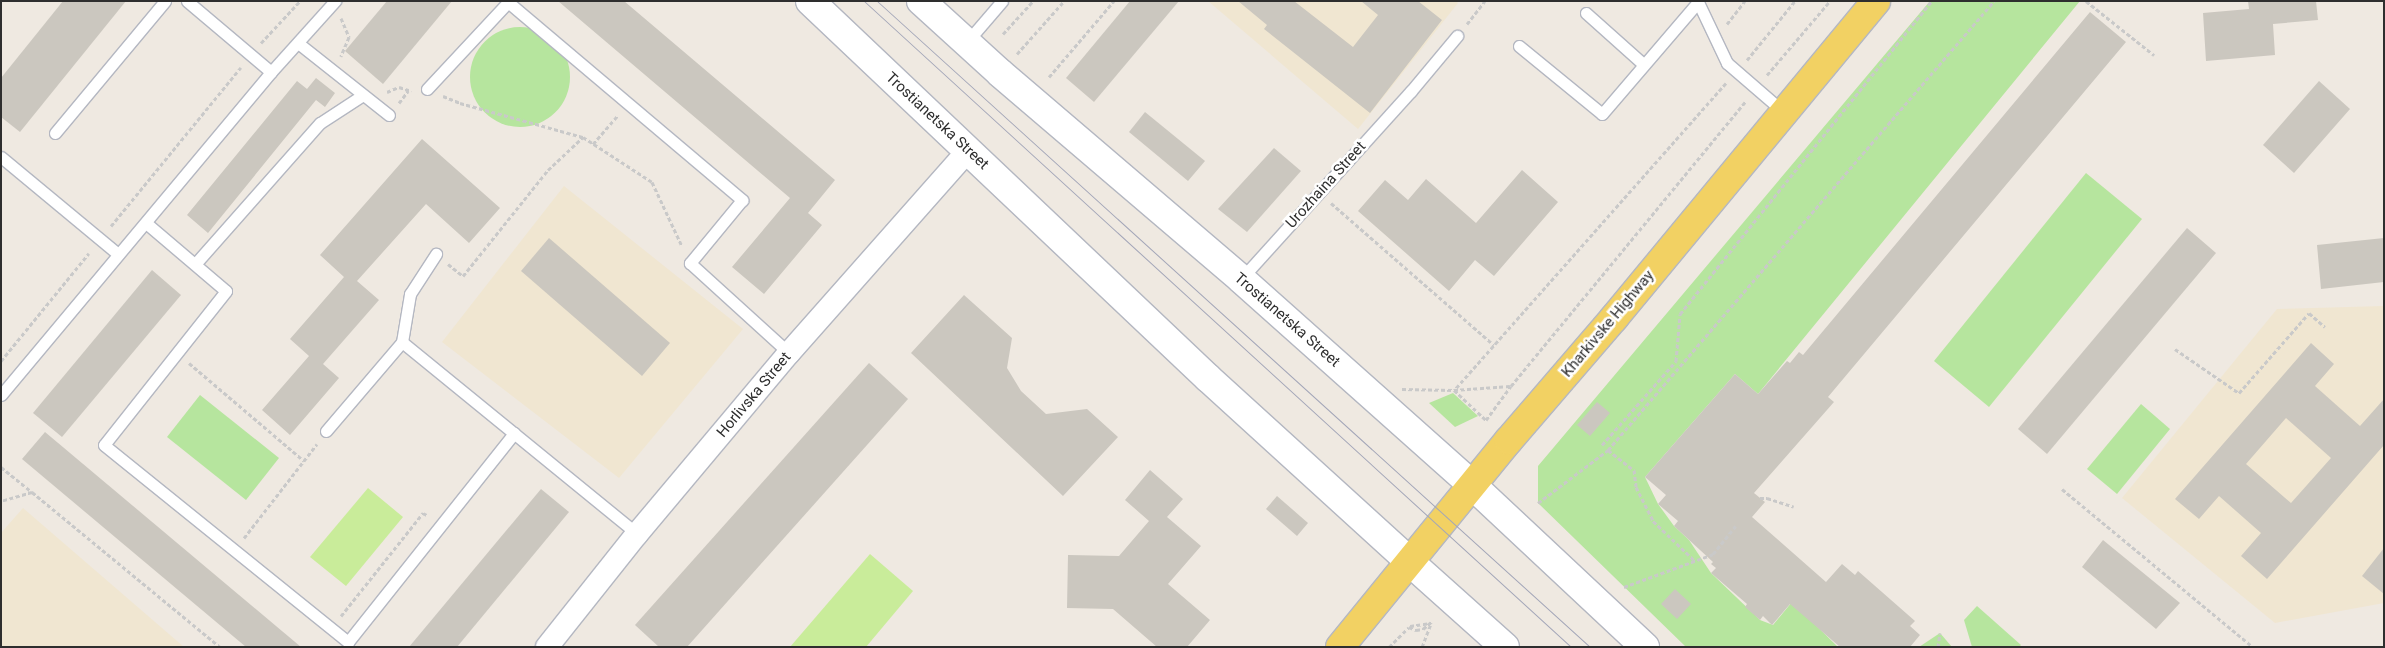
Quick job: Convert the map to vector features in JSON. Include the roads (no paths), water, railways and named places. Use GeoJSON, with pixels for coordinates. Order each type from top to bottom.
{"type":"FeatureCollection","features":[{"type":"Feature","properties":{"kind":"main road","name":"Trostianetska Street"},"geometry":{"type":"LineString","coordinates":[[810,1],[1208,378],[1505,647]]}},
{"type":"Feature","properties":{"kind":"main road","name":"Trostianetska Street"},"geometry":{"type":"LineString","coordinates":[[921,1],[1241,279],[1472,485],[1645,647]]}},
{"type":"Feature","properties":{"kind":"main road","name":"Kharkivske Highway"},"geometry":{"type":"LineString","coordinates":[[1340,647],[1411,563],[1472,485],[1785,113],[1876,1]]}},
{"type":"Feature","properties":{"kind":"street","name":"Horlivska Street"},"geometry":{"type":"LineString","coordinates":[[554,644],[637,534],[789,353],[968,151]]}},
{"type":"Feature","properties":{"kind":"lane"},"geometry":{"type":"LineString","coordinates":[[54,134],[165,1]]}},
{"type":"Feature","properties":{"kind":"lane"},"geometry":{"type":"LineString","coordinates":[[187,1],[271,72]]}},
{"type":"Feature","properties":{"kind":"lane"},"geometry":{"type":"LineString","coordinates":[[966,42],[1002,1]]}},
{"type":"Feature","properties":{"kind":"lane"},"geometry":{"type":"LineString","coordinates":[[1519,46],[1602,114],[1698,1],[1728,64],[1785,113]]}},
{"type":"Feature","properties":{"kind":"lane"},"geometry":{"type":"LineString","coordinates":[[1,395],[271,72],[334,2]]}},
{"type":"Feature","properties":{"kind":"lane"},"geometry":{"type":"LineString","coordinates":[[428,89],[508,2],[742,200],[690,263],[789,353]]}},
{"type":"Feature","properties":{"kind":"lane"},"geometry":{"type":"LineString","coordinates":[[1586,13],[1643,64]]}},
{"type":"Feature","properties":{"kind":"lane","name":"Urozhaina Street"},"geometry":{"type":"LineString","coordinates":[[1241,279],[1411,91],[1457,36]]}},
{"type":"Feature","properties":{"kind":"lane"},"geometry":{"type":"LineString","coordinates":[[298,43],[389,115]]}},
{"type":"Feature","properties":{"kind":"lane"},"geometry":{"type":"LineString","coordinates":[[196,264],[320,123],[362,95]]}},
{"type":"Feature","properties":{"kind":"lane"},"geometry":{"type":"LineString","coordinates":[[1,157],[118,254]]}},
{"type":"Feature","properties":{"kind":"lane"},"geometry":{"type":"LineString","coordinates":[[146,223],[226,290],[104,445],[348,642],[514,433]]}},
{"type":"Feature","properties":{"kind":"lane"},"geometry":{"type":"LineString","coordinates":[[326,431],[402,342],[410,294],[436,254]]}},
{"type":"Feature","properties":{"kind":"lane"},"geometry":{"type":"LineString","coordinates":[[402,342],[637,534]]}},
{"type":"Feature","properties":{"kind":"tram line"},"geometry":{"type":"LineString","coordinates":[[864,1],[1571,647]]}},
{"type":"Feature","properties":{"kind":"tram line"},"geometry":{"type":"LineString","coordinates":[[877,1],[1590,647]]}}]}
